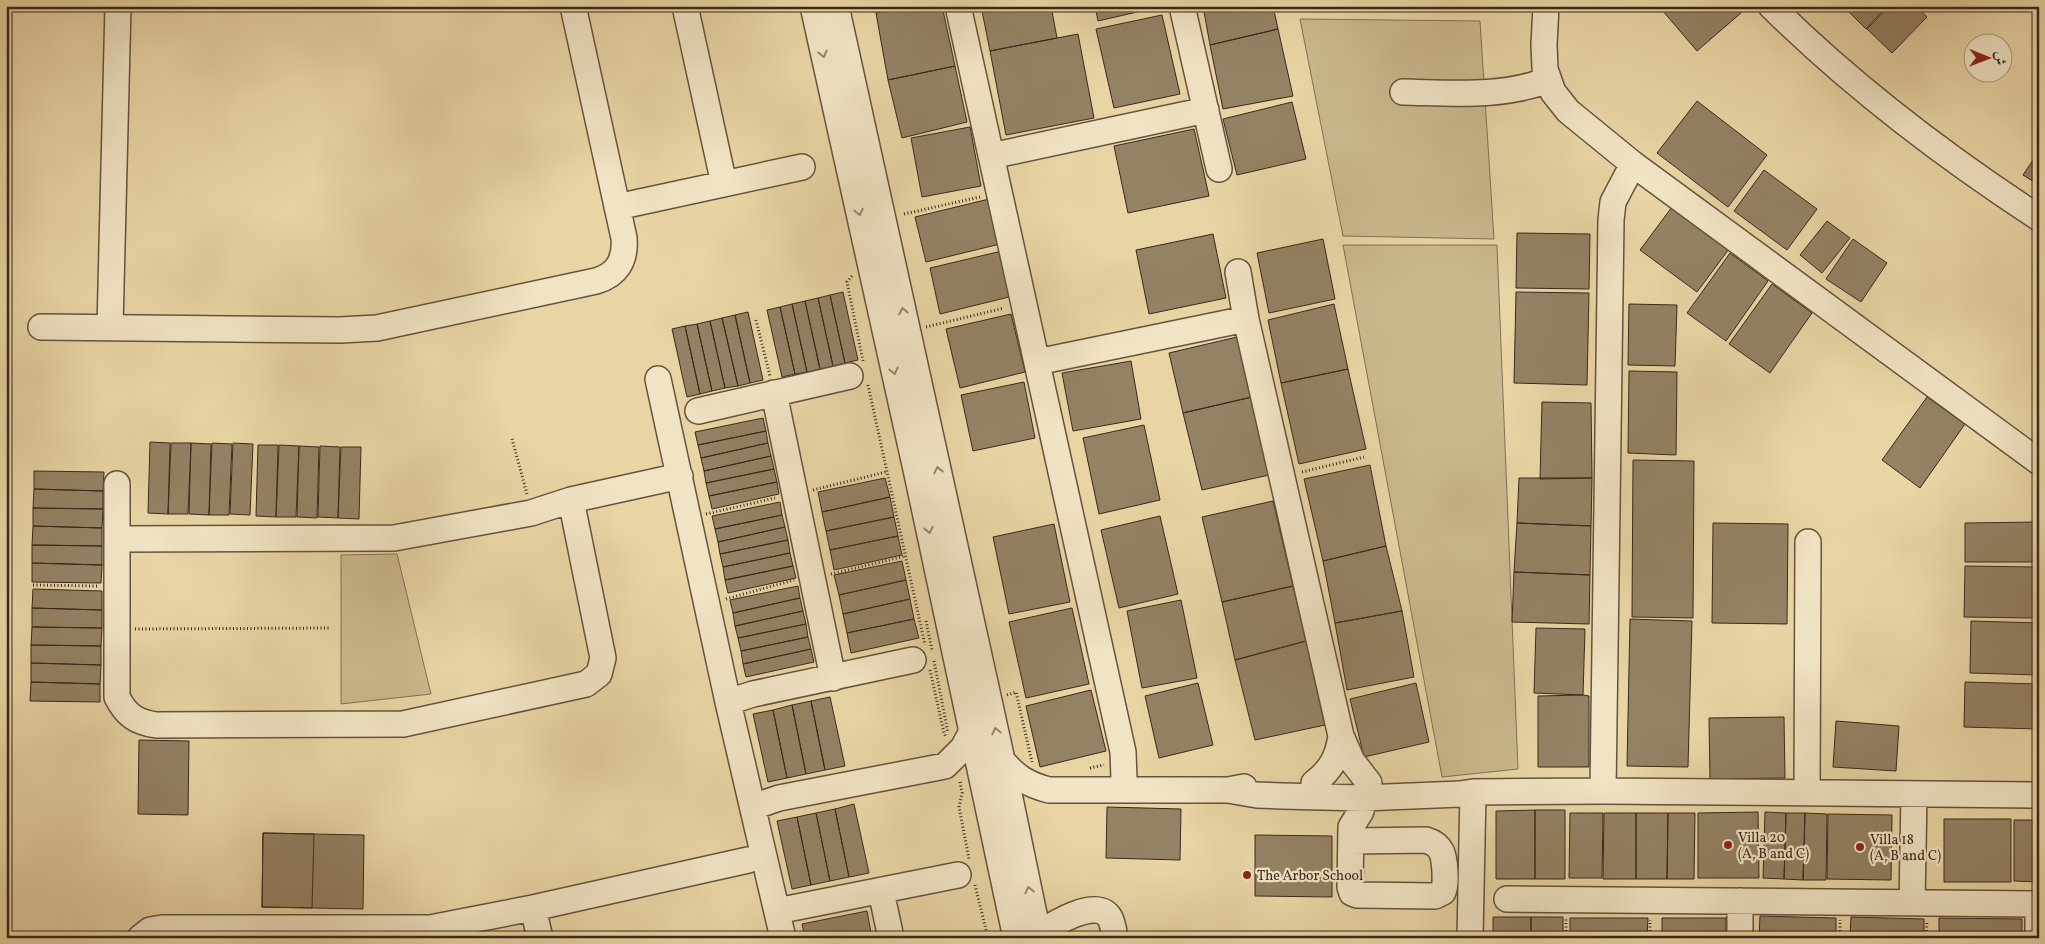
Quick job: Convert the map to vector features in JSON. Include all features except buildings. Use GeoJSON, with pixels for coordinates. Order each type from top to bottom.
{"type":"FeatureCollection","features":[{"type":"Feature","properties":{"kind":"street"},"geometry":{"type":"LineString","coordinates":[[110,327],[118,6]]}},
{"type":"Feature","properties":{"kind":"street"},"geometry":{"type":"LineString","coordinates":[[41,327],[368,329],[396,325],[596,282],[611,275],[617,269],[624,254],[624,238],[573,6]]}},
{"type":"Feature","properties":{"kind":"street"},"geometry":{"type":"LineString","coordinates":[[685,6],[724,184]]}},
{"type":"Feature","properties":{"kind":"street"},"geometry":{"type":"LineString","coordinates":[[813,6],[984,789],[1031,936]]}},
{"type":"Feature","properties":{"kind":"street"},"geometry":{"type":"LineString","coordinates":[[836,6],[1002,760],[1016,833],[1031,936]]}},
{"type":"Feature","properties":{"kind":"street"},"geometry":{"type":"LineString","coordinates":[[958,6],[1123,752],[1124,779],[1122,790]]}},
{"type":"Feature","properties":{"kind":"street"},"geometry":{"type":"LineString","coordinates":[[1182,6],[1218,169]]}},
{"type":"Feature","properties":{"kind":"street"},"geometry":{"type":"LineString","coordinates":[[1546,6],[1543,57],[1548,80],[1556,97],[1568,111],[1633,164],[2039,462]]}},
{"type":"Feature","properties":{"kind":"street"},"geometry":{"type":"LineString","coordinates":[[1771,6],[1841,70],[1908,125],[1977,177],[2039,218]]}},
{"type":"Feature","properties":{"kind":"street"},"geometry":{"type":"LineString","coordinates":[[1403,92],[1501,93],[1533,86],[1548,80]]}},
{"type":"Feature","properties":{"kind":"street"},"geometry":{"type":"LineString","coordinates":[[991,156],[1206,110]]}},
{"type":"Feature","properties":{"kind":"street"},"geometry":{"type":"LineString","coordinates":[[1603,791],[1611,220],[1613,202],[1633,164]]}},
{"type":"Feature","properties":{"kind":"street"},"geometry":{"type":"LineString","coordinates":[[617,207],[802,167]]}},
{"type":"Feature","properties":{"kind":"street"},"geometry":{"type":"LineString","coordinates":[[1238,272],[1246,319],[1342,736],[1352,762],[1358,793],[1345,818],[1351,834]]}},
{"type":"Feature","properties":{"kind":"street"},"geometry":{"type":"LineString","coordinates":[[1037,362],[1246,319]]}},
{"type":"Feature","properties":{"kind":"street"},"geometry":{"type":"LineString","coordinates":[[698,411],[860,375]]}},
{"type":"Feature","properties":{"kind":"street"},"geometry":{"type":"LineString","coordinates":[[658,379],[728,702],[782,938]]}},
{"type":"Feature","properties":{"kind":"street"},"geometry":{"type":"LineString","coordinates":[[774,393],[833,678]]}},
{"type":"Feature","properties":{"kind":"street"},"geometry":{"type":"LineString","coordinates":[[117,539],[382,539],[532,513],[571,500],[680,476]]}},
{"type":"Feature","properties":{"kind":"street"},"geometry":{"type":"LineString","coordinates":[[117,484],[117,697],[123,709],[132,718],[143,723],[156,725],[403,724],[586,684],[599,674],[603,658],[571,500]]}},
{"type":"Feature","properties":{"kind":"street"},"geometry":{"type":"LineString","coordinates":[[1807,792],[1808,542]]}},
{"type":"Feature","properties":{"kind":"street"},"geometry":{"type":"LineString","coordinates":[[728,702],[753,694],[922,658]]}},
{"type":"Feature","properties":{"kind":"street"},"geometry":{"type":"LineString","coordinates":[[753,807],[779,798],[954,764],[972,732]]}},
{"type":"Feature","properties":{"kind":"street"},"geometry":{"type":"LineString","coordinates":[[1314,784],[1334,763],[1342,736]]}},
{"type":"Feature","properties":{"kind":"street"},"geometry":{"type":"LineString","coordinates":[[1002,760],[1017,776],[1026,782],[1042,781],[1122,790],[1228,790],[1260,786],[1314,784],[1358,793]]}},
{"type":"Feature","properties":{"kind":"street"},"geometry":{"type":"LineString","coordinates":[[954,764],[984,789]]}},
{"type":"Feature","properties":{"kind":"street"},"geometry":{"type":"LineString","coordinates":[[1016,833],[1031,807],[1042,781]]}},
{"type":"Feature","properties":{"kind":"street"},"geometry":{"type":"LineString","coordinates":[[1228,790],[1257,795],[1358,793],[1452,788],[1473,792],[1807,792],[2039,795]]}},
{"type":"Feature","properties":{"kind":"street"},"geometry":{"type":"LineString","coordinates":[[1470,938],[1473,792]]}},
{"type":"Feature","properties":{"kind":"street"},"geometry":{"type":"LineString","coordinates":[[1912,903],[1914,794]]}},
{"type":"Feature","properties":{"kind":"street"},"geometry":{"type":"LineString","coordinates":[[140,938],[150,930],[162,928],[320,933],[430,928],[534,908],[748,860]]}},
{"type":"Feature","properties":{"kind":"street"},"geometry":{"type":"LineString","coordinates":[[777,911],[967,872]]}},
{"type":"Feature","properties":{"kind":"street"},"geometry":{"type":"LineString","coordinates":[[881,891],[891,938]]}},
{"type":"Feature","properties":{"kind":"street"},"geometry":{"type":"LineString","coordinates":[[1507,899],[2038,904],[2038,938]]}},
{"type":"Feature","properties":{"kind":"street"},"geometry":{"type":"LineString","coordinates":[[1740,901],[1740,938]]}},
{"type":"Feature","properties":{"kind":"street"},"geometry":{"type":"LineString","coordinates":[[534,908],[540,938]]}},
{"type":"Feature","properties":{"kind":"street"},"geometry":{"type":"LineString","coordinates":[[1031,936],[1069,916],[1092,910],[1103,912],[1110,918],[1115,938]]}},
{"type":"Feature","properties":{"kind":"street"},"geometry":{"type":"LineString","coordinates":[[1092,910],[1098,938]]}},
{"type":"Feature","properties":{"kind":"path"},"geometry":{"type":"LineString","coordinates":[[904,214],[1000,192]]}},
{"type":"Feature","properties":{"kind":"path"},"geometry":{"type":"LineString","coordinates":[[868,255],[847,282],[860,375],[905,556],[922,658],[962,792],[959,806],[967,872],[988,938]]}},
{"type":"Feature","properties":{"kind":"path"},"geometry":{"type":"LineString","coordinates":[[926,327],[1024,304]]}},
{"type":"Feature","properties":{"kind":"path"},"geometry":{"type":"LineString","coordinates":[[756,320],[774,393]]}},
{"type":"Feature","properties":{"kind":"path"},"geometry":{"type":"LineString","coordinates":[[512,439],[532,513]]}},
{"type":"Feature","properties":{"kind":"path"},"geometry":{"type":"LineString","coordinates":[[1282,477],[1364,457]]}},
{"type":"Feature","properties":{"kind":"path"},"geometry":{"type":"LineString","coordinates":[[720,601],[812,577],[905,556]]}},
{"type":"Feature","properties":{"kind":"path"},"geometry":{"type":"LineString","coordinates":[[33,585],[117,587]]}},
{"type":"Feature","properties":{"kind":"path"},"geometry":{"type":"LineString","coordinates":[[117,629],[329,628]]}},
{"type":"Feature","properties":{"kind":"path"},"geometry":{"type":"LineString","coordinates":[[1004,696],[1016,692],[1042,781]]}},
{"type":"Feature","properties":{"kind":"path"},"geometry":{"type":"LineString","coordinates":[[1083,769],[1105,764],[1110,753],[1123,752]]}},
{"type":"Feature","properties":{"kind":"shaded area"},"geometry":{"type":"Polygon","coordinates":[[[1300,19],[1480,21],[1494,239],[1343,236],[1300,19]]]}},
{"type":"Feature","properties":{"kind":"shaded area"},"geometry":{"type":"Polygon","coordinates":[[[1343,245],[1497,245],[1518,769],[1442,777],[1343,245]]]}},
{"type":"Feature","properties":{"kind":"shaded area"},"geometry":{"type":"Polygon","coordinates":[[[397,554],[431,694],[341,704],[341,555],[397,554]]]}},
{"type":"Feature","properties":{"kind":"place","name":"Villa 20 (A, B and C)"},"geometry":{"type":"Point","coordinates":[1728,845]}},
{"type":"Feature","properties":{"kind":"place","name":"Villa 18 (A, B and C)"},"geometry":{"type":"Point","coordinates":[1860,847]}},
{"type":"Feature","properties":{"kind":"place","name":"The Arbor School"},"geometry":{"type":"Point","coordinates":[1247,875]}}]}
